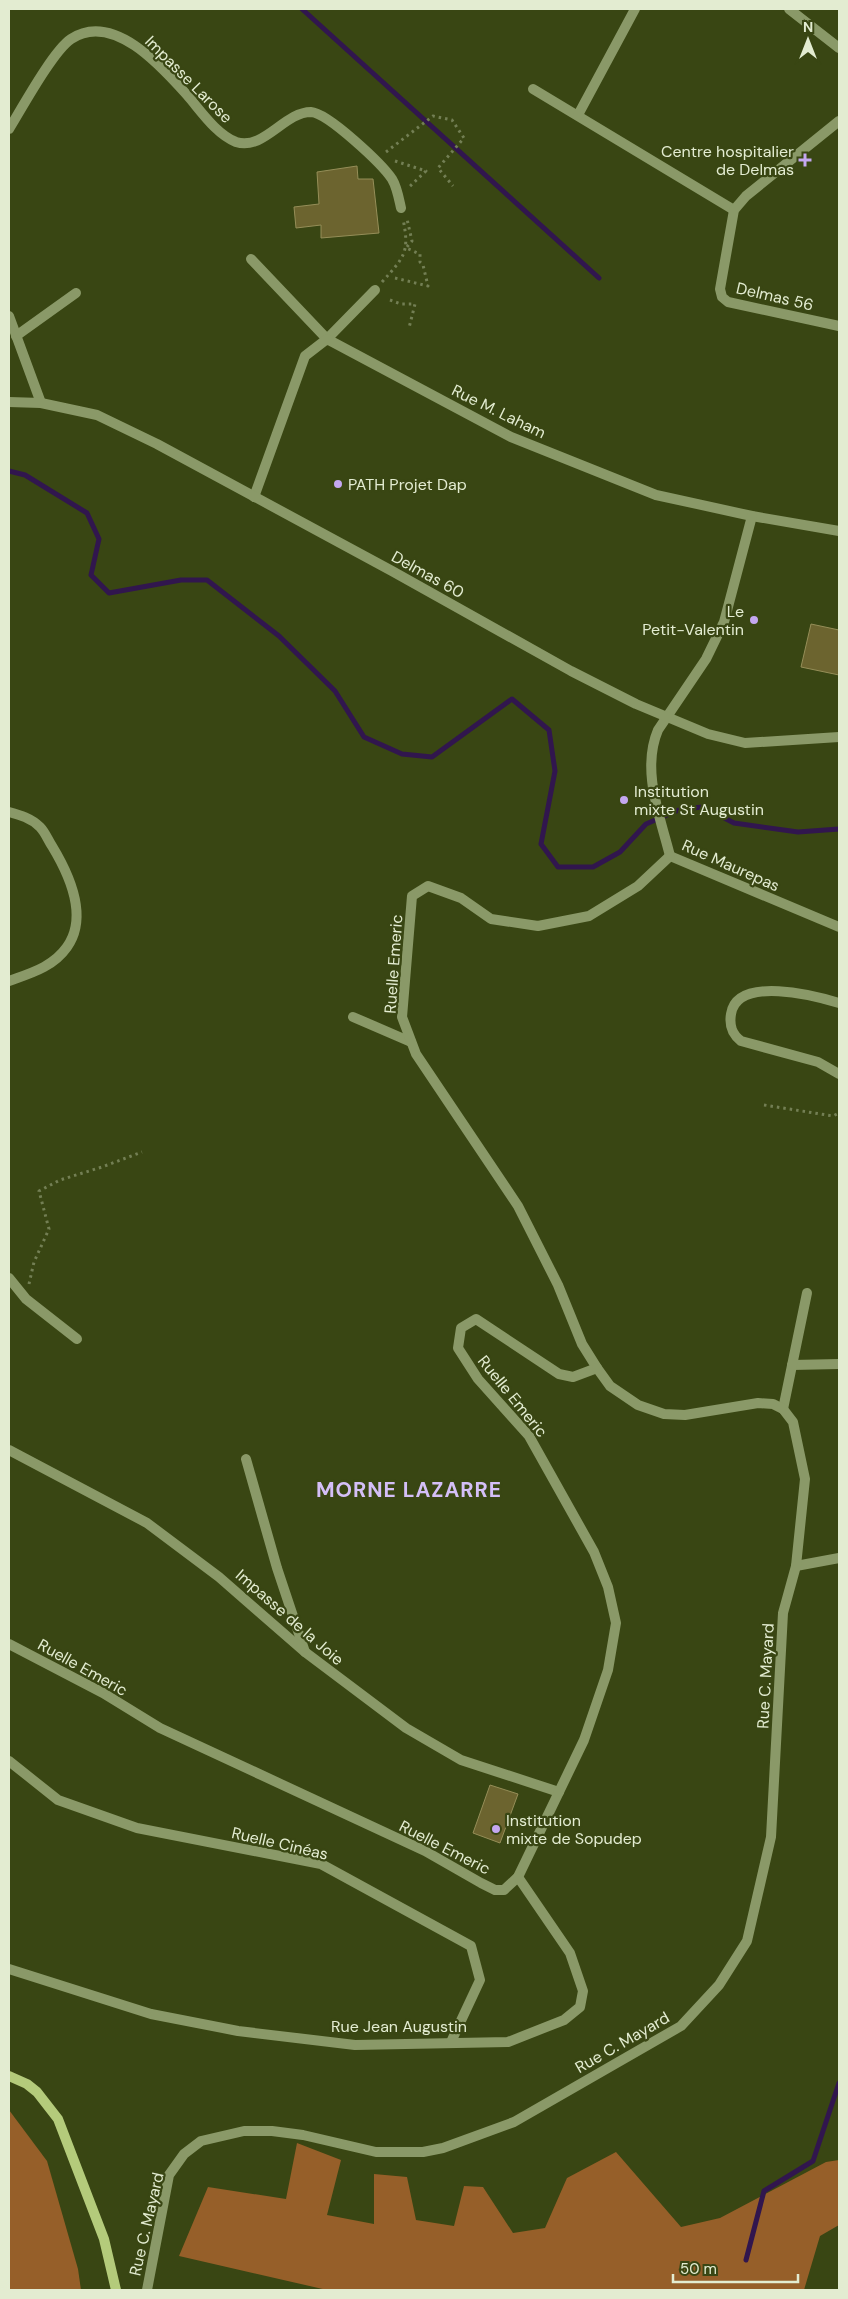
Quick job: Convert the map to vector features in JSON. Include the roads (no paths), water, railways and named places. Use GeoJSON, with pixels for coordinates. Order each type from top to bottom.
{"type":"FeatureCollection","features":[{"type":"Feature","properties":{"kind":"main road"},"geometry":{"type":"LineString","coordinates":[[9,2076],[27,2084],[37,2092],[58,2119],[104,2238],[116,2290]]}},
{"type":"Feature","properties":{"kind":"street"},"geometry":{"type":"LineString","coordinates":[[578,115],[635,9]]}},
{"type":"Feature","properties":{"kind":"street"},"geometry":{"type":"LineString","coordinates":[[789,9],[839,48]]}},
{"type":"Feature","properties":{"kind":"street","name":"Impasse Larose"},"geometry":{"type":"LineString","coordinates":[[9,129],[58,51],[64,45],[81,34],[105,33],[125,39],[144,51],[212,125],[229,139],[253,143],[299,116],[310,112],[329,120],[384,168],[394,181],[404,211]]}},
{"type":"Feature","properties":{"kind":"street"},"geometry":{"type":"LineString","coordinates":[[533,89],[734,210],[746,196],[839,121]]}},
{"type":"Feature","properties":{"kind":"street","name":"Delmas 56"},"geometry":{"type":"LineString","coordinates":[[734,210],[720,289],[722,297],[728,302],[839,326]]}},
{"type":"Feature","properties":{"kind":"street"},"geometry":{"type":"LineString","coordinates":[[252,259],[327,339]]}},
{"type":"Feature","properties":{"kind":"street"},"geometry":{"type":"LineString","coordinates":[[254,497],[304,356],[327,339],[375,290]]}},
{"type":"Feature","properties":{"kind":"street"},"geometry":{"type":"LineString","coordinates":[[16,336],[76,293]]}},
{"type":"Feature","properties":{"kind":"street"},"geometry":{"type":"LineString","coordinates":[[9,316],[41,402]]}},
{"type":"Feature","properties":{"kind":"street","name":"Rue M. Laham"},"geometry":{"type":"LineString","coordinates":[[327,339],[511,437],[656,495],[752,516],[839,531]]}},
{"type":"Feature","properties":{"kind":"street","name":"Delmas 60"},"geometry":{"type":"LineString","coordinates":[[9,402],[41,402],[97,415],[157,444],[572,671],[636,704],[708,734],[745,744],[839,737]]}},
{"type":"Feature","properties":{"kind":"street","name":"Rue Maurepas"},"geometry":{"type":"LineString","coordinates":[[752,516],[724,622],[706,659],[658,730],[652,742],[650,759],[656,804],[670,856],[705,869],[756,894],[839,927]]}},
{"type":"Feature","properties":{"kind":"street"},"geometry":{"type":"LineString","coordinates":[[9,812],[26,817],[40,827],[66,869],[73,888],[75,928],[68,946],[55,960],[41,969],[9,981]]}},
{"type":"Feature","properties":{"kind":"street","name":"Ruelle Emeric"},"geometry":{"type":"LineString","coordinates":[[9,1644],[103,1693],[160,1728],[425,1851],[481,1884],[495,1890],[504,1890],[518,1877],[584,1740],[608,1670],[616,1623],[608,1587],[594,1552],[530,1436],[478,1380],[458,1348],[461,1328],[476,1319],[559,1374],[572,1377],[597,1368],[582,1344],[558,1285],[518,1206],[416,1054],[411,1042],[402,1017],[412,896],[428,886],[461,898],[491,919],[538,926],[589,916],[638,886],[670,856]]}},
{"type":"Feature","properties":{"kind":"street"},"geometry":{"type":"LineString","coordinates":[[839,1003],[798,992],[765,992],[743,997],[735,1004],[731,1016],[734,1035],[741,1041],[818,1062],[839,1074]]}},
{"type":"Feature","properties":{"kind":"street"},"geometry":{"type":"LineString","coordinates":[[353,1017],[411,1042]]}},
{"type":"Feature","properties":{"kind":"street"},"geometry":{"type":"LineString","coordinates":[[9,1278],[26,1299],[77,1339]]}},
{"type":"Feature","properties":{"kind":"street"},"geometry":{"type":"LineString","coordinates":[[597,1368],[610,1386],[638,1405],[664,1414],[685,1416],[758,1403],[773,1404],[783,1408],[807,1293]]}},
{"type":"Feature","properties":{"kind":"street"},"geometry":{"type":"LineString","coordinates":[[792,1365],[839,1364]]}},
{"type":"Feature","properties":{"kind":"street","name":"Rue C. Mayard"},"geometry":{"type":"LineString","coordinates":[[147,2290],[169,2175],[184,2154],[201,2141],[244,2131],[272,2131],[304,2135],[376,2152],[423,2152],[443,2148],[514,2122],[681,2026],[719,1985],[747,1941],[771,1837],[783,1612],[796,1566],[805,1479],[793,1422],[783,1408]]}},
{"type":"Feature","properties":{"kind":"street","name":"Impasse de la Joie"},"geometry":{"type":"LineString","coordinates":[[9,1450],[148,1523],[219,1576],[305,1652],[406,1728],[461,1760],[558,1792]]}},
{"type":"Feature","properties":{"kind":"street"},"geometry":{"type":"LineString","coordinates":[[246,1459],[277,1568],[305,1652]]}},
{"type":"Feature","properties":{"kind":"street"},"geometry":{"type":"LineString","coordinates":[[796,1566],[839,1558]]}},
{"type":"Feature","properties":{"kind":"street","name":"Ruelle Cinéas"},"geometry":{"type":"LineString","coordinates":[[9,1761],[58,1800],[137,1828],[321,1864],[471,1946],[480,1980],[451,2042]]}},
{"type":"Feature","properties":{"kind":"street","name":"Rue Jean Augustin"},"geometry":{"type":"LineString","coordinates":[[9,1969],[151,2014],[238,2031],[355,2044],[508,2042],[564,2020],[580,2007],[582,1991],[570,1953],[518,1877]]}},
{"type":"Feature","properties":{"kind":"waterway"},"geometry":{"type":"LineString","coordinates":[[302,9],[599,278]]}},
{"type":"Feature","properties":{"kind":"waterway"},"geometry":{"type":"LineString","coordinates":[[9,471],[25,475],[87,513],[99,539],[91,575],[109,593],[181,580],[207,580],[279,636],[335,691],[364,737],[402,754],[432,757],[512,699],[549,730],[555,771],[541,844],[558,867],[593,867],[620,852],[646,824],[681,809],[703,807],[734,823],[798,832],[839,829]]}},
{"type":"Feature","properties":{"kind":"waterway"},"geometry":{"type":"LineString","coordinates":[[746,2260],[764,2191],[813,2161],[839,2083]]}},
{"type":"Feature","properties":{"kind":"place","name":"Centre hospitalier de Delmas"},"geometry":{"type":"Point","coordinates":[805,160]}},
{"type":"Feature","properties":{"kind":"place","name":"PATH Projet Dap"},"geometry":{"type":"Point","coordinates":[338,484]}},
{"type":"Feature","properties":{"kind":"place","name":"Le Petit-Valentin"},"geometry":{"type":"Point","coordinates":[754,620]}},
{"type":"Feature","properties":{"kind":"place","name":"Institution mixte St Augustin"},"geometry":{"type":"Point","coordinates":[624,800]}},
{"type":"Feature","properties":{"kind":"place","name":"Institution mixte de Sopudep"},"geometry":{"type":"Point","coordinates":[496,1829]}},
{"type":"Feature","properties":{"kind":"district","name":"MORNE LAZARRE"},"geometry":{"type":"Point","coordinates":[409,1490]}}]}
